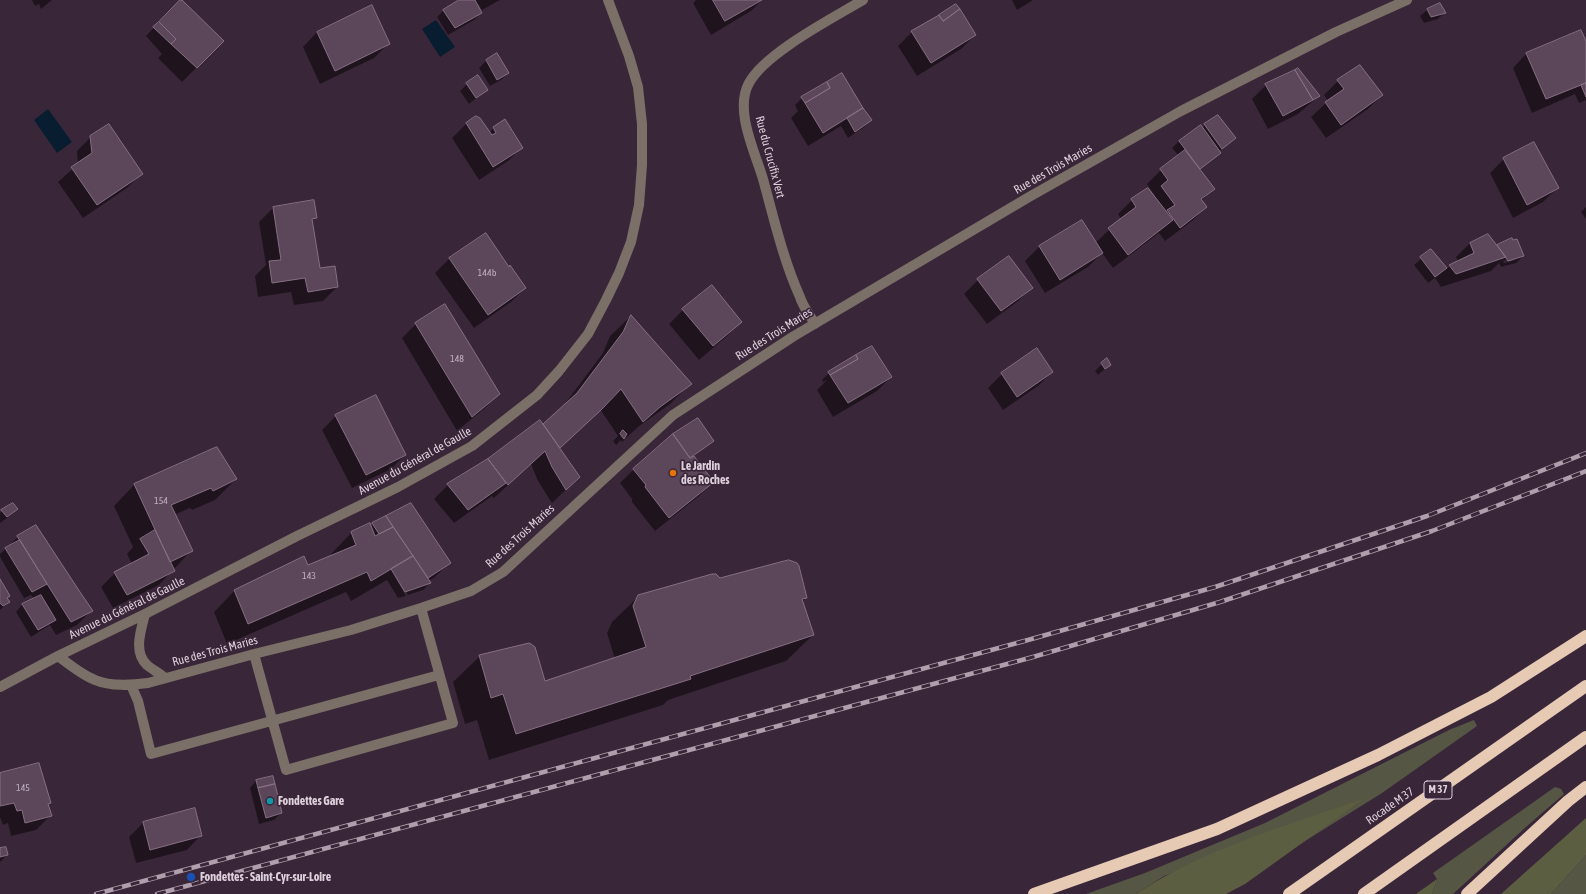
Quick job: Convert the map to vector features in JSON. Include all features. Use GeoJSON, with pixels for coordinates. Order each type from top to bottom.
{"type":"FeatureCollection","features":[{"type":"Feature","properties":{"kind":"highway"},"geometry":{"type":"LineString","coordinates":[[1034,894],[1217,829],[1378,755],[1490,697],[1586,636]]}},
{"type":"Feature","properties":{"kind":"highway","name":"Rocade M 37"},"geometry":{"type":"LineString","coordinates":[[1289,894],[1586,686]]}},
{"type":"Feature","properties":{"kind":"highway"},"geometry":{"type":"LineString","coordinates":[[1364,894],[1586,737]]}},
{"type":"Feature","properties":{"kind":"highway"},"geometry":{"type":"LineString","coordinates":[[1467,894],[1568,801],[1586,787]]}},
{"type":"Feature","properties":{"kind":"street","name":"Avenue du Général de Gaulle"},"geometry":{"type":"LineString","coordinates":[[0,687],[58,656],[398,487],[472,446],[537,394],[559,371],[588,334],[613,287],[630,242],[639,205],[642,164],[642,124],[638,87],[629,56],[608,0]]}},
{"type":"Feature","properties":{"kind":"street","name":"Rue du Crucifix Vert"},"geometry":{"type":"LineString","coordinates":[[815,324],[800,299],[782,252],[762,178],[748,134],[744,101],[748,83],[759,68],[792,43],[863,0]]}},
{"type":"Feature","properties":{"kind":"street","name":"Rue des Trois Maries"},"geometry":{"type":"LineString","coordinates":[[58,656],[96,681],[131,685],[148,683],[254,654],[351,630],[471,591],[503,572],[673,415],[815,324],[1029,197],[1181,111],[1336,32],[1407,0]]}},
{"type":"Feature","properties":{"kind":"street"},"geometry":{"type":"LineString","coordinates":[[254,654],[286,770],[453,723],[421,608]]}},
{"type":"Feature","properties":{"kind":"street","name":"Rue des Trois Maries"},"geometry":{"type":"LineString","coordinates":[[145,614],[138,640],[142,656],[146,664],[165,678]]}},
{"type":"Feature","properties":{"kind":"street"},"geometry":{"type":"LineString","coordinates":[[131,685],[138,701],[151,754],[440,675]]}},
{"type":"Feature","properties":{"kind":"green space"},"geometry":{"type":"Polygon","coordinates":[[[1474,720],[1477,726],[1382,793],[1297,846],[1363,799],[1164,876],[1136,894],[1086,894],[1145,873],[1265,823],[1449,730],[1474,720]]]}},
{"type":"Feature","properties":{"kind":"green space"},"geometry":{"type":"Polygon","coordinates":[[[1555,787],[1561,789],[1564,794],[1453,894],[1432,894],[1437,879],[1433,873],[1555,787]]]}},
{"type":"Feature","properties":{"kind":"green space"},"geometry":{"type":"Polygon","coordinates":[[[1365,798],[1245,884],[1226,894],[1136,894],[1162,878],[1218,851],[1247,839],[1365,798]]]}},
{"type":"Feature","properties":{"kind":"green space"},"geometry":{"type":"Polygon","coordinates":[[[1586,818],[1586,855],[1551,894],[1501,894],[1586,818]]]}},
{"type":"Feature","properties":{"kind":"green space"},"geometry":{"type":"Polygon","coordinates":[[[1586,855],[1586,894],[1551,894],[1586,855]]]}},
{"type":"Feature","properties":{"kind":"green space"},"geometry":{"type":"Polygon","coordinates":[[[1437,879],[1432,894],[1416,894],[1437,879]]]}},
{"type":"Feature","properties":{"kind":"water"},"geometry":{"type":"Polygon","coordinates":[[[436,20],[455,47],[440,57],[422,29],[436,20]]]}},
{"type":"Feature","properties":{"kind":"water"},"geometry":{"type":"Polygon","coordinates":[[[48,109],[72,142],[57,153],[34,120],[48,109]]]}},
{"type":"Feature","properties":{"kind":"building"},"geometry":{"type":"Polygon","coordinates":[[[180,0],[182,0],[224,41],[197,68],[171,44],[176,39],[159,22],[180,0]]]}},
{"type":"Feature","properties":{"kind":"building"},"geometry":{"type":"Polygon","coordinates":[[[459,0],[475,0],[482,13],[455,28],[443,10],[459,0]]]}},
{"type":"Feature","properties":{"kind":"building"},"geometry":{"type":"Polygon","coordinates":[[[713,0],[762,0],[725,21],[713,0]]]}},
{"type":"Feature","properties":{"kind":"building"},"geometry":{"type":"Polygon","coordinates":[[[1440,3],[1446,13],[1431,17],[1427,9],[1440,3]]]}},
{"type":"Feature","properties":{"kind":"building"},"geometry":{"type":"Polygon","coordinates":[[[956,4],[960,9],[943,21],[939,15],[956,4]]]}},
{"type":"Feature","properties":{"kind":"building"},"geometry":{"type":"Polygon","coordinates":[[[372,5],[390,44],[335,71],[317,32],[372,5]]]}},
{"type":"Feature","properties":{"kind":"building"},"geometry":{"type":"Polygon","coordinates":[[[960,9],[976,35],[931,63],[911,31],[939,15],[943,21],[960,9]]]}},
{"type":"Feature","properties":{"kind":"building"},"geometry":{"type":"Polygon","coordinates":[[[159,22],[176,39],[171,44],[153,27],[159,22]]]}},
{"type":"Feature","properties":{"kind":"building"},"geometry":{"type":"Polygon","coordinates":[[[1581,30],[1586,41],[1586,83],[1546,99],[1526,53],[1581,30]]]}},
{"type":"Feature","properties":{"kind":"building"},"geometry":{"type":"Polygon","coordinates":[[[497,53],[509,73],[497,80],[486,60],[497,53]]]}},
{"type":"Feature","properties":{"kind":"building"},"geometry":{"type":"Polygon","coordinates":[[[1360,65],[1383,95],[1341,125],[1325,102],[1344,89],[1337,80],[1360,65]]]}},
{"type":"Feature","properties":{"kind":"building"},"geometry":{"type":"Polygon","coordinates":[[[1298,68],[1320,96],[1313,100],[1295,70],[1298,68]]]}},
{"type":"Feature","properties":{"kind":"building"},"geometry":{"type":"Polygon","coordinates":[[[1295,70],[1313,100],[1283,116],[1265,84],[1295,70]]]}},
{"type":"Feature","properties":{"kind":"building"},"geometry":{"type":"Polygon","coordinates":[[[842,73],[863,108],[823,133],[805,103],[830,88],[827,82],[842,73]]]}},
{"type":"Feature","properties":{"kind":"building"},"geometry":{"type":"Polygon","coordinates":[[[478,75],[488,90],[476,98],[466,83],[478,75]]]}},
{"type":"Feature","properties":{"kind":"building"},"geometry":{"type":"Polygon","coordinates":[[[827,82],[830,88],[805,103],[801,97],[827,82]]]}},
{"type":"Feature","properties":{"kind":"building"},"geometry":{"type":"Polygon","coordinates":[[[1586,83],[1586,97],[1581,85],[1586,83]]]}},
{"type":"Feature","properties":{"kind":"building"},"geometry":{"type":"Polygon","coordinates":[[[863,108],[872,120],[855,132],[847,118],[863,108]]]}},
{"type":"Feature","properties":{"kind":"building"},"geometry":{"type":"Polygon","coordinates":[[[1218,115],[1236,138],[1222,149],[1204,124],[1218,115]]]}},
{"type":"Feature","properties":{"kind":"building"},"geometry":{"type":"Polygon","coordinates":[[[476,116],[480,118],[492,135],[496,133],[493,127],[505,119],[523,148],[493,167],[466,123],[476,116]]]}},
{"type":"Feature","properties":{"kind":"building"},"geometry":{"type":"Polygon","coordinates":[[[109,124],[143,174],[97,205],[71,167],[92,153],[90,136],[109,124]]]}},
{"type":"Feature","properties":{"kind":"building"},"geometry":{"type":"Polygon","coordinates":[[[1201,125],[1221,153],[1200,169],[1179,141],[1201,125]]]}},
{"type":"Feature","properties":{"kind":"building"},"geometry":{"type":"Polygon","coordinates":[[[1534,142],[1559,188],[1527,205],[1503,158],[1534,142]]]}},
{"type":"Feature","properties":{"kind":"building"},"geometry":{"type":"Polygon","coordinates":[[[1185,150],[1215,189],[1201,199],[1207,207],[1180,228],[1167,210],[1175,205],[1161,186],[1168,180],[1160,169],[1185,150]]]}},
{"type":"Feature","properties":{"kind":"building"},"geometry":{"type":"Polygon","coordinates":[[[1148,188],[1173,220],[1128,255],[1108,228],[1136,207],[1131,199],[1148,188]]]}},
{"type":"Feature","properties":{"kind":"building"},"geometry":{"type":"Polygon","coordinates":[[[314,200],[317,218],[312,219],[320,268],[335,266],[338,287],[308,292],[305,278],[272,283],[269,261],[281,260],[273,207],[314,200]]]}},
{"type":"Feature","properties":{"kind":"building"},"geometry":{"type":"Polygon","coordinates":[[[1082,220],[1103,253],[1060,280],[1039,246],[1082,220]]]}},
{"type":"Feature","properties":{"kind":"building"},"geometry":{"type":"Polygon","coordinates":[[[486,233],[509,267],[510,265],[526,288],[488,315],[449,258],[486,233]]]}},
{"type":"Feature","properties":{"kind":"building"},"geometry":{"type":"Polygon","coordinates":[[[1488,234],[1506,257],[1456,274],[1449,265],[1474,253],[1470,243],[1488,234]]]}},
{"type":"Feature","properties":{"kind":"building"},"geometry":{"type":"Polygon","coordinates":[[[1512,238],[1513,240],[1517,239],[1524,256],[1508,261],[1497,245],[1512,238]]]}},
{"type":"Feature","properties":{"kind":"building"},"geometry":{"type":"Polygon","coordinates":[[[1431,249],[1447,268],[1435,277],[1420,257],[1431,249]]]}},
{"type":"Feature","properties":{"kind":"building"},"geometry":{"type":"Polygon","coordinates":[[[1009,256],[1033,288],[1001,311],[977,279],[1009,256]]]}},
{"type":"Feature","properties":{"kind":"building"},"geometry":{"type":"Polygon","coordinates":[[[712,285],[742,322],[713,346],[682,309],[712,285]]]}},
{"type":"Feature","properties":{"kind":"building"},"geometry":{"type":"Polygon","coordinates":[[[445,304],[500,394],[472,417],[415,323],[445,304]]]}},
{"type":"Feature","properties":{"kind":"building"},"geometry":{"type":"Polygon","coordinates":[[[631,315],[692,384],[660,407],[643,422],[621,389],[560,448],[543,424],[577,393],[623,332],[631,315]]]}},
{"type":"Feature","properties":{"kind":"building"},"geometry":{"type":"Polygon","coordinates":[[[872,346],[892,377],[848,403],[830,375],[858,359],[856,355],[872,346]]]}},
{"type":"Feature","properties":{"kind":"building"},"geometry":{"type":"Polygon","coordinates":[[[1037,348],[1053,372],[1017,397],[1001,373],[1037,348]]]}},
{"type":"Feature","properties":{"kind":"building"},"geometry":{"type":"Polygon","coordinates":[[[856,355],[858,359],[830,375],[828,372],[856,355]]]}},
{"type":"Feature","properties":{"kind":"building"},"geometry":{"type":"Polygon","coordinates":[[[1107,358],[1111,365],[1105,369],[1101,363],[1107,358]]]}},
{"type":"Feature","properties":{"kind":"building"},"geometry":{"type":"Polygon","coordinates":[[[376,395],[406,455],[366,475],[335,415],[376,395]]]}},
{"type":"Feature","properties":{"kind":"building"},"geometry":{"type":"Polygon","coordinates":[[[698,418],[714,441],[690,458],[673,434],[698,418]]]}},
{"type":"Feature","properties":{"kind":"building"},"geometry":{"type":"Polygon","coordinates":[[[540,420],[580,477],[566,490],[552,467],[545,451],[508,485],[488,459],[540,420]]]}},
{"type":"Feature","properties":{"kind":"building"},"geometry":{"type":"Polygon","coordinates":[[[623,430],[627,434],[624,439],[620,434],[623,430]]]}},
{"type":"Feature","properties":{"kind":"building"},"geometry":{"type":"Polygon","coordinates":[[[673,434],[690,458],[694,456],[714,482],[669,518],[633,469],[673,434]]]}},
{"type":"Feature","properties":{"kind":"building"},"geometry":{"type":"Polygon","coordinates":[[[217,447],[237,479],[213,491],[211,488],[171,505],[193,551],[170,562],[134,484],[217,447]]]}},
{"type":"Feature","properties":{"kind":"building"},"geometry":{"type":"Polygon","coordinates":[[[488,459],[506,483],[468,510],[447,484],[488,459]]]}},
{"type":"Feature","properties":{"kind":"building"},"geometry":{"type":"Polygon","coordinates":[[[13,503],[18,509],[7,517],[1,510],[13,503]]]}},
{"type":"Feature","properties":{"kind":"building"},"geometry":{"type":"Polygon","coordinates":[[[411,503],[451,563],[428,578],[386,516],[411,503]]]}},
{"type":"Feature","properties":{"kind":"building"},"geometry":{"type":"Polygon","coordinates":[[[386,516],[393,527],[379,534],[372,523],[386,516]]]}},
{"type":"Feature","properties":{"kind":"building"},"geometry":{"type":"Polygon","coordinates":[[[370,523],[375,536],[393,527],[413,556],[371,581],[367,572],[248,624],[234,590],[304,556],[308,565],[356,545],[351,532],[370,523]]]}},
{"type":"Feature","properties":{"kind":"building"},"geometry":{"type":"Polygon","coordinates":[[[36,525],[93,611],[71,622],[17,536],[36,525]]]}},
{"type":"Feature","properties":{"kind":"building"},"geometry":{"type":"Polygon","coordinates":[[[155,530],[175,571],[127,595],[114,572],[149,554],[140,539],[155,530]]]}},
{"type":"Feature","properties":{"kind":"building"},"geometry":{"type":"Polygon","coordinates":[[[20,540],[47,584],[32,592],[5,548],[20,540]]]}},
{"type":"Feature","properties":{"kind":"building"},"geometry":{"type":"Polygon","coordinates":[[[413,556],[431,583],[405,592],[391,569],[413,556]]]}},
{"type":"Feature","properties":{"kind":"building"},"geometry":{"type":"Polygon","coordinates":[[[789,560],[797,563],[799,566],[807,598],[802,599],[814,635],[690,676],[691,679],[516,734],[503,694],[491,698],[479,655],[529,643],[535,647],[545,681],[646,647],[633,606],[638,595],[712,574],[716,574],[720,578],[789,560]]]}},
{"type":"Feature","properties":{"kind":"building"},"geometry":{"type":"Polygon","coordinates":[[[0,579],[10,596],[7,598],[10,602],[3,606],[0,603],[0,579]]]}},
{"type":"Feature","properties":{"kind":"building"},"geometry":{"type":"Polygon","coordinates":[[[41,595],[56,620],[38,630],[22,604],[41,595]]]}},
{"type":"Feature","properties":{"kind":"building"},"geometry":{"type":"Polygon","coordinates":[[[39,763],[51,803],[48,804],[52,816],[25,823],[22,810],[17,811],[14,803],[0,806],[0,773],[39,763]]]}},
{"type":"Feature","properties":{"kind":"building"},"geometry":{"type":"Polygon","coordinates":[[[273,776],[275,784],[258,788],[256,780],[273,776]]]}},
{"type":"Feature","properties":{"kind":"building","name":"Fondettes Gare"},"geometry":{"type":"Polygon","coordinates":[[[275,784],[282,813],[266,818],[258,788],[275,784]]]}},
{"type":"Feature","properties":{"kind":"building"},"geometry":{"type":"Polygon","coordinates":[[[195,808],[202,836],[150,850],[143,822],[195,808]]]}},
{"type":"Feature","properties":{"kind":"building"},"geometry":{"type":"Polygon","coordinates":[[[6,847],[8,855],[0,857],[0,848],[6,847]]]}},
{"type":"Feature","properties":{"kind":"railway"},"geometry":{"type":"LineString","coordinates":[[96,894],[1028,640],[1215,587],[1427,516],[1586,453]]}},
{"type":"Feature","properties":{"kind":"railway"},"geometry":{"type":"LineString","coordinates":[[157,894],[1033,657],[1220,602],[1432,531],[1586,471]]}},
{"type":"Feature","properties":{"kind":"place","name":"Le Jardin des Roches"},"geometry":{"type":"Point","coordinates":[673,473]}},
{"type":"Feature","properties":{"kind":"place","name":"Fondettes Gare"},"geometry":{"type":"Point","coordinates":[270,801]}},
{"type":"Feature","properties":{"kind":"place","name":"Fondettes - Saint-Cyr-sur-Loire"},"geometry":{"type":"Point","coordinates":[191,877]}}]}
